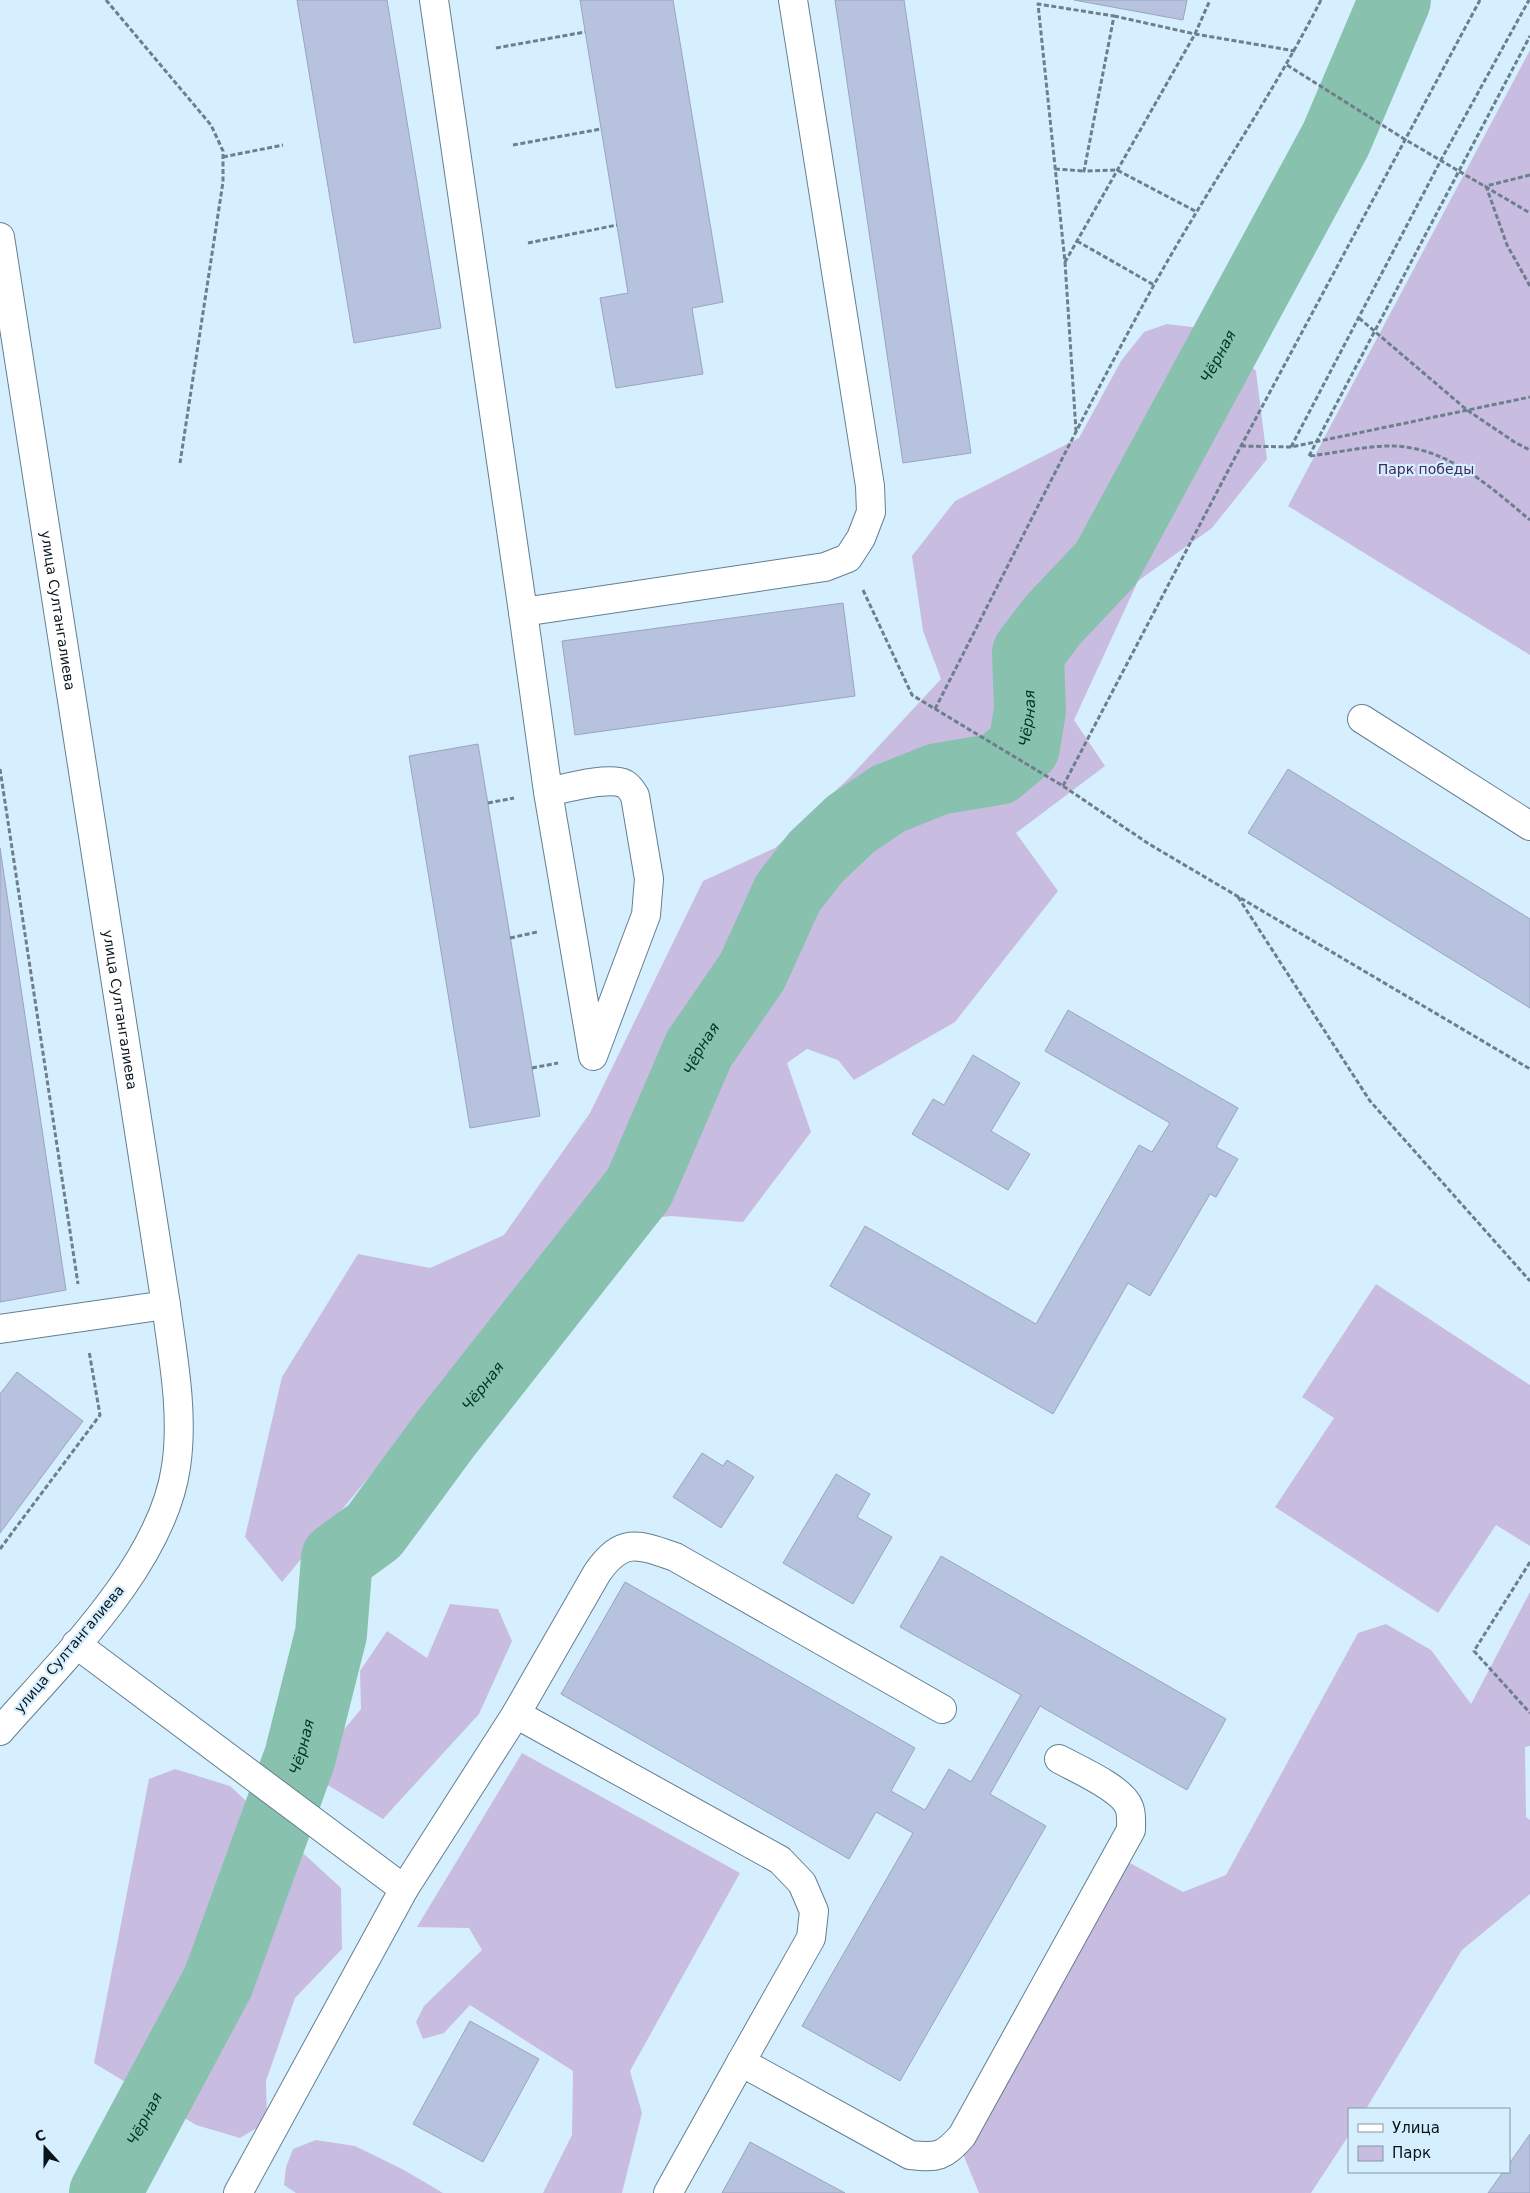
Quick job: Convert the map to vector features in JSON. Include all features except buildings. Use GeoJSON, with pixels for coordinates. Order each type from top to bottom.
{"type":"FeatureCollection","features":[{"type":"Feature","properties":{"kind":"street"},"geometry":{"type":"LineString","coordinates":[[434,0],[548,792],[593,1056],[646,915],[648,879],[635,796],[631,788],[624,784],[609,781],[548,792]]}},
{"type":"Feature","properties":{"kind":"street"},"geometry":{"type":"LineString","coordinates":[[523,612],[825,567],[848,558],[861,538],[870,512],[870,486],[793,0]]}},
{"type":"Feature","properties":{"kind":"street","name":"улица Султангалиева"},"geometry":{"type":"LineString","coordinates":[[0,237],[166,1305],[177,1404],[176,1467],[169,1494],[150,1543],[124,1584],[76,1644],[0,1731]]}},
{"type":"Feature","properties":{"kind":"street"},"geometry":{"type":"LineString","coordinates":[[1362,719],[1530,826]]}},
{"type":"Feature","properties":{"kind":"street"},"geometry":{"type":"LineString","coordinates":[[0,1329],[166,1305]]}},
{"type":"Feature","properties":{"kind":"street"},"geometry":{"type":"LineString","coordinates":[[238,2193],[404,1889],[516,1714],[608,1557],[627,1547],[648,1548],[674,1557],[942,1709]]}},
{"type":"Feature","properties":{"kind":"street"},"geometry":{"type":"LineString","coordinates":[[76,1644],[404,1889]]}},
{"type":"Feature","properties":{"kind":"street"},"geometry":{"type":"LineString","coordinates":[[516,1714],[780,1860],[802,1883],[814,1911],[811,1938],[668,2193]]}},
{"type":"Feature","properties":{"kind":"street"},"geometry":{"type":"LineString","coordinates":[[741,2062],[910,2154],[932,2157],[948,2151],[962,2136],[1131,1830],[1132,1817],[1129,1805],[1119,1793],[1059,1759]]}},
{"type":"Feature","properties":{"kind":"path"},"geometry":{"type":"LineString","coordinates":[[106,0],[211,125],[219,141],[223,157],[224,182],[180,463]]}},
{"type":"Feature","properties":{"kind":"path"},"geometry":{"type":"LineString","coordinates":[[1065,262],[1195,34],[1210,0]]}},
{"type":"Feature","properties":{"kind":"path"},"geometry":{"type":"LineString","coordinates":[[935,709],[1154,285],[1195,212],[1287,65],[1321,0]]}},
{"type":"Feature","properties":{"kind":"path"},"geometry":{"type":"LineString","coordinates":[[1064,786],[1241,446],[1480,0]]}},
{"type":"Feature","properties":{"kind":"path"},"geometry":{"type":"LineString","coordinates":[[1291,447],[1441,160],[1529,0]]}},
{"type":"Feature","properties":{"kind":"path"},"geometry":{"type":"LineString","coordinates":[[1076,433],[1065,262],[1039,2],[1195,34],[1295,51]]}},
{"type":"Feature","properties":{"kind":"path"},"geometry":{"type":"LineString","coordinates":[[1084,171],[1114,16]]}},
{"type":"Feature","properties":{"kind":"path"},"geometry":{"type":"LineString","coordinates":[[496,48],[585,32]]}},
{"type":"Feature","properties":{"kind":"path"},"geometry":{"type":"LineString","coordinates":[[1530,36],[1309,456],[1387,446],[1424,450],[1460,465],[1530,520]]}},
{"type":"Feature","properties":{"kind":"path"},"geometry":{"type":"LineString","coordinates":[[1287,65],[1405,139],[1530,213]]}},
{"type":"Feature","properties":{"kind":"path"},"geometry":{"type":"LineString","coordinates":[[513,145],[601,130]]}},
{"type":"Feature","properties":{"kind":"path"},"geometry":{"type":"LineString","coordinates":[[223,157],[283,145]]}},
{"type":"Feature","properties":{"kind":"path"},"geometry":{"type":"LineString","coordinates":[[1055,169],[1084,171],[1117,170],[1195,212]]}},
{"type":"Feature","properties":{"kind":"path"},"geometry":{"type":"LineString","coordinates":[[1486,186],[1530,175]]}},
{"type":"Feature","properties":{"kind":"path"},"geometry":{"type":"LineString","coordinates":[[1486,186],[1507,245],[1530,286]]}},
{"type":"Feature","properties":{"kind":"path"},"geometry":{"type":"LineString","coordinates":[[528,243],[617,225]]}},
{"type":"Feature","properties":{"kind":"path"},"geometry":{"type":"LineString","coordinates":[[1077,241],[1154,285]]}},
{"type":"Feature","properties":{"kind":"path"},"geometry":{"type":"LineString","coordinates":[[1359,318],[1466,410],[1530,450]]}},
{"type":"Feature","properties":{"kind":"path"},"geometry":{"type":"LineString","coordinates":[[1241,446],[1291,447],[1530,397]]}},
{"type":"Feature","properties":{"kind":"path"},"geometry":{"type":"LineString","coordinates":[[848,558],[912,696],[1064,786],[1149,844],[1530,1068]]}},
{"type":"Feature","properties":{"kind":"path"},"geometry":{"type":"LineString","coordinates":[[0,769],[83,1317],[100,1415],[0,1549]]}},
{"type":"Feature","properties":{"kind":"path"},"geometry":{"type":"LineString","coordinates":[[1238,896],[1370,1101],[1530,1281]]}},
{"type":"Feature","properties":{"kind":"path"},"geometry":{"type":"LineString","coordinates":[[1530,1562],[1474,1651],[1530,1713]]}},
{"type":"Feature","properties":{"kind":"green space","name":"Парк победы"},"geometry":{"type":"Polygon","coordinates":[[[1530,50],[1530,655],[1288,506],[1530,50]]]}},
{"type":"Feature","properties":{"kind":"green space"},"geometry":{"type":"Polygon","coordinates":[[[1167,324],[1217,330],[1256,371],[1267,459],[1212,528],[1138,581],[1074,720],[1105,766],[1016,833],[1058,891],[955,1022],[854,1080],[838,1060],[807,1049],[787,1063],[811,1132],[743,1222],[671,1216],[577,1226],[282,1582],[245,1537],[282,1377],[358,1254],[430,1268],[504,1235],[590,1113],[703,881],[775,848],[849,778],[941,679],[923,631],[912,556],[955,501],[1079,438],[1121,361],[1144,332],[1167,324]]]}},
{"type":"Feature","properties":{"kind":"green space"},"geometry":{"type":"Polygon","coordinates":[[[1376,1284],[1530,1385],[1530,1546],[1496,1525],[1438,1613],[1275,1507],[1334,1418],[1302,1397],[1376,1284]]]}},
{"type":"Feature","properties":{"kind":"green space"},"geometry":{"type":"Polygon","coordinates":[[[1530,1592],[1530,1746],[1525,1747],[1526,1817],[1530,1820],[1530,1894],[1462,1950],[1367,2108],[1348,2108],[1348,2137],[1311,2193],[979,2193],[963,2154],[1119,1857],[1183,1892],[1226,1875],[1358,1633],[1386,1624],[1431,1650],[1471,1704],[1530,1592]]]}},
{"type":"Feature","properties":{"kind":"green space"},"geometry":{"type":"Polygon","coordinates":[[[450,1604],[498,1609],[512,1641],[479,1714],[383,1819],[326,1784],[337,1738],[361,1709],[360,1671],[387,1631],[427,1658],[450,1604]]]}},
{"type":"Feature","properties":{"kind":"green space"},"geometry":{"type":"Polygon","coordinates":[[[522,1753],[740,1873],[630,2071],[642,2113],[622,2193],[543,2193],[572,2135],[573,2071],[470,2005],[444,2033],[423,2039],[416,2022],[424,2006],[482,1950],[469,1928],[417,1927],[522,1753]]]}},
{"type":"Feature","properties":{"kind":"green space"},"geometry":{"type":"Polygon","coordinates":[[[175,1769],[230,1786],[341,1888],[342,1949],[295,1998],[266,2081],[267,2122],[240,2138],[196,2125],[94,2063],[149,1779],[175,1769]]]}},
{"type":"Feature","properties":{"kind":"green space"},"geometry":{"type":"Polygon","coordinates":[[[316,2140],[355,2146],[404,2170],[443,2193],[296,2193],[284,2185],[286,2167],[293,2149],[316,2140]]]}},
{"type":"Feature","properties":{"kind":"waterway","name":"Чёрная"},"geometry":{"type":"LineString","coordinates":[[105,2193],[218,1982],[300,1757],[331,1634],[337,1558],[374,1531],[447,1432],[639,1188],[699,1049],[752,972],[788,893],[816,857],[851,824],[888,799],[938,779],[998,769],[1024,747],[1030,710],[1028,653],[1053,620],[1106,564],[1336,139],[1395,0]]}}]}
